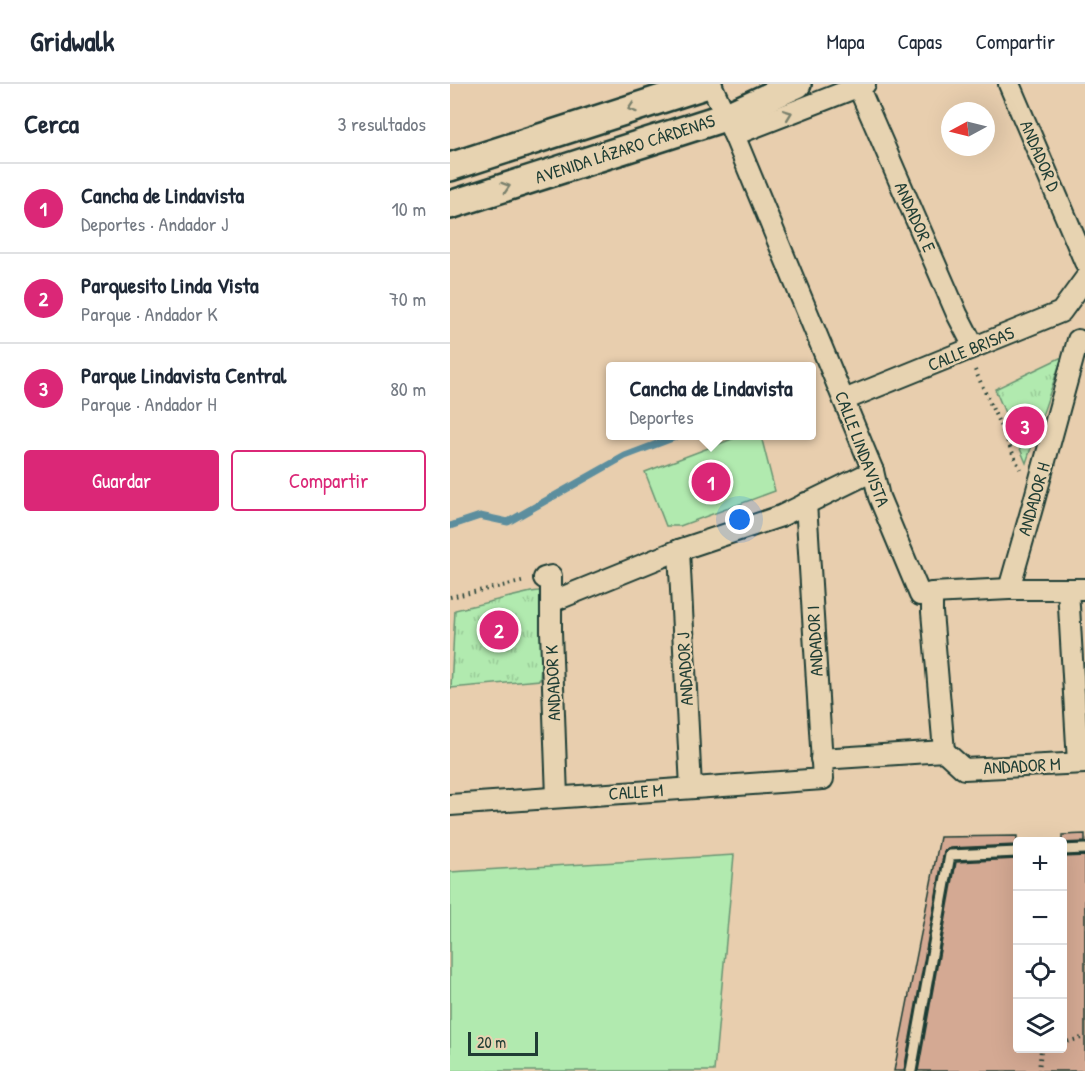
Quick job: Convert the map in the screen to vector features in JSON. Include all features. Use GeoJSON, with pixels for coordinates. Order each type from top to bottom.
{"type":"FeatureCollection","features":[{"type":"Feature","properties":{"kind":"main road","name":"AVENIDA LÁZARO CÁRDENAS"},"geometry":{"type":"LineString","coordinates":[[450,167],[709,84]]}},
{"type":"Feature","properties":{"kind":"main road","name":"AVENIDA LÁZARO CÁRDENAS"},"geometry":{"type":"LineString","coordinates":[[450,205],[730,126],[788,86]]}},
{"type":"Feature","properties":{"kind":"street","name":"CALLE LINDAVISTA"},"geometry":{"type":"LineString","coordinates":[[709,84],[730,126],[844,400],[873,471],[879,497],[920,595],[932,593]]}},
{"type":"Feature","properties":{"kind":"street","name":"ANDADOR D"},"geometry":{"type":"LineString","coordinates":[[1008,84],[1085,262]]}},
{"type":"Feature","properties":{"kind":"street"},"geometry":{"type":"LineString","coordinates":[[730,126],[862,85]]}},
{"type":"Feature","properties":{"kind":"street","name":"ANDADOR E"},"geometry":{"type":"LineString","coordinates":[[862,85],[974,357]]}},
{"type":"Feature","properties":{"kind":"street","name":"CALLE BRISAS"},"geometry":{"type":"LineString","coordinates":[[844,400],[974,357],[1061,312],[1085,279]]}},
{"type":"Feature","properties":{"kind":"street","name":"ANDADOR H"},"geometry":{"type":"LineString","coordinates":[[1009,590],[1078,340]]}},
{"type":"Feature","properties":{"kind":"street"},"geometry":{"type":"LineString","coordinates":[[551,602],[679,550],[781,516],[873,471]]}},
{"type":"Feature","properties":{"kind":"street","name":"ANDADOR I"},"geometry":{"type":"LineString","coordinates":[[806,503],[823,779]]}},
{"type":"Feature","properties":{"kind":"street","name":"ANDADOR J"},"geometry":{"type":"LineString","coordinates":[[679,550],[691,788]]}},
{"type":"Feature","properties":{"kind":"street","name":"ANDADOR K"},"geometry":{"type":"LineString","coordinates":[[544,578],[551,576],[558,797]]}},
{"type":"Feature","properties":{"kind":"street"},"geometry":{"type":"LineString","coordinates":[[821,759],[944,751],[932,593],[1076,589],[1081,763]]}},
{"type":"Feature","properties":{"kind":"street","name":"ANDADOR M"},"geometry":{"type":"LineString","coordinates":[[944,751],[964,769],[1081,763]]}},
{"type":"Feature","properties":{"kind":"street","name":"CALLE M"},"geometry":{"type":"LineString","coordinates":[[450,805],[823,779]]}},
{"type":"Feature","properties":{"kind":"lane"},"geometry":{"type":"LineString","coordinates":[[1067,850],[1085,849]]}},
{"type":"Feature","properties":{"kind":"lane"},"geometry":{"type":"LineString","coordinates":[[911,1071],[950,855],[1013,852]]}},
{"type":"Feature","properties":{"kind":"path"},"geometry":{"type":"LineString","coordinates":[[974,357],[1034,501]]}},
{"type":"Feature","properties":{"kind":"path"},"geometry":{"type":"LineString","coordinates":[[450,597],[544,578]]}},
{"type":"Feature","properties":{"kind":"path"},"geometry":{"type":"LineString","coordinates":[[1067,1042],[1085,1037]]}},
{"type":"Feature","properties":{"kind":"path"},"geometry":{"type":"LineString","coordinates":[[1039,1071],[1041,1053]]}},
{"type":"Feature","properties":{"kind":"green space"},"geometry":{"type":"Polygon","coordinates":[[[1062,357],[1026,463],[995,389],[1062,357]]]}},
{"type":"Feature","properties":{"kind":"green space"},"geometry":{"type":"Polygon","coordinates":[[[729,440],[762,440],[775,491],[680,526],[666,526],[645,472],[729,440]]]}},
{"type":"Feature","properties":{"kind":"green space"},"geometry":{"type":"Polygon","coordinates":[[[546,590],[540,680],[451,688],[455,610],[546,590]]]}},
{"type":"Feature","properties":{"kind":"green space"},"geometry":{"type":"Polygon","coordinates":[[[734,855],[714,1071],[450,1071],[450,872],[734,855]]]}},
{"type":"Feature","properties":{"kind":"building"},"geometry":{"type":"Polygon","coordinates":[[[1085,834],[1085,842],[1067,843],[1067,837],[1062,837],[1062,835],[1085,834]]]}},
{"type":"Feature","properties":{"kind":"building"},"geometry":{"type":"Polygon","coordinates":[[[1017,836],[1013,837],[1013,845],[950,848],[944,851],[904,1071],[894,1071],[940,837],[1017,836]]]}},
{"type":"Feature","properties":{"kind":"building"},"geometry":{"type":"Polygon","coordinates":[[[1085,856],[1085,1071],[918,1071],[956,862],[1013,859],[1013,1053],[1067,1053],[1067,857],[1085,856]]]}},
{"type":"Feature","properties":{"kind":"waterway"},"geometry":{"type":"LineString","coordinates":[[450,526],[480,516],[508,522],[625,456],[667,440]]}},
{"type":"Feature","properties":{"kind":"place","name":"Parque Lindavista Central"},"geometry":{"type":"Point","coordinates":[1025,426]}},
{"type":"Feature","properties":{"kind":"place","name":"Cancha de Lindavista"},"geometry":{"type":"Point","coordinates":[711,482]}},
{"type":"Feature","properties":{"kind":"place","name":"Parquesito Linda Vista"},"geometry":{"type":"Point","coordinates":[499,630]}}]}
